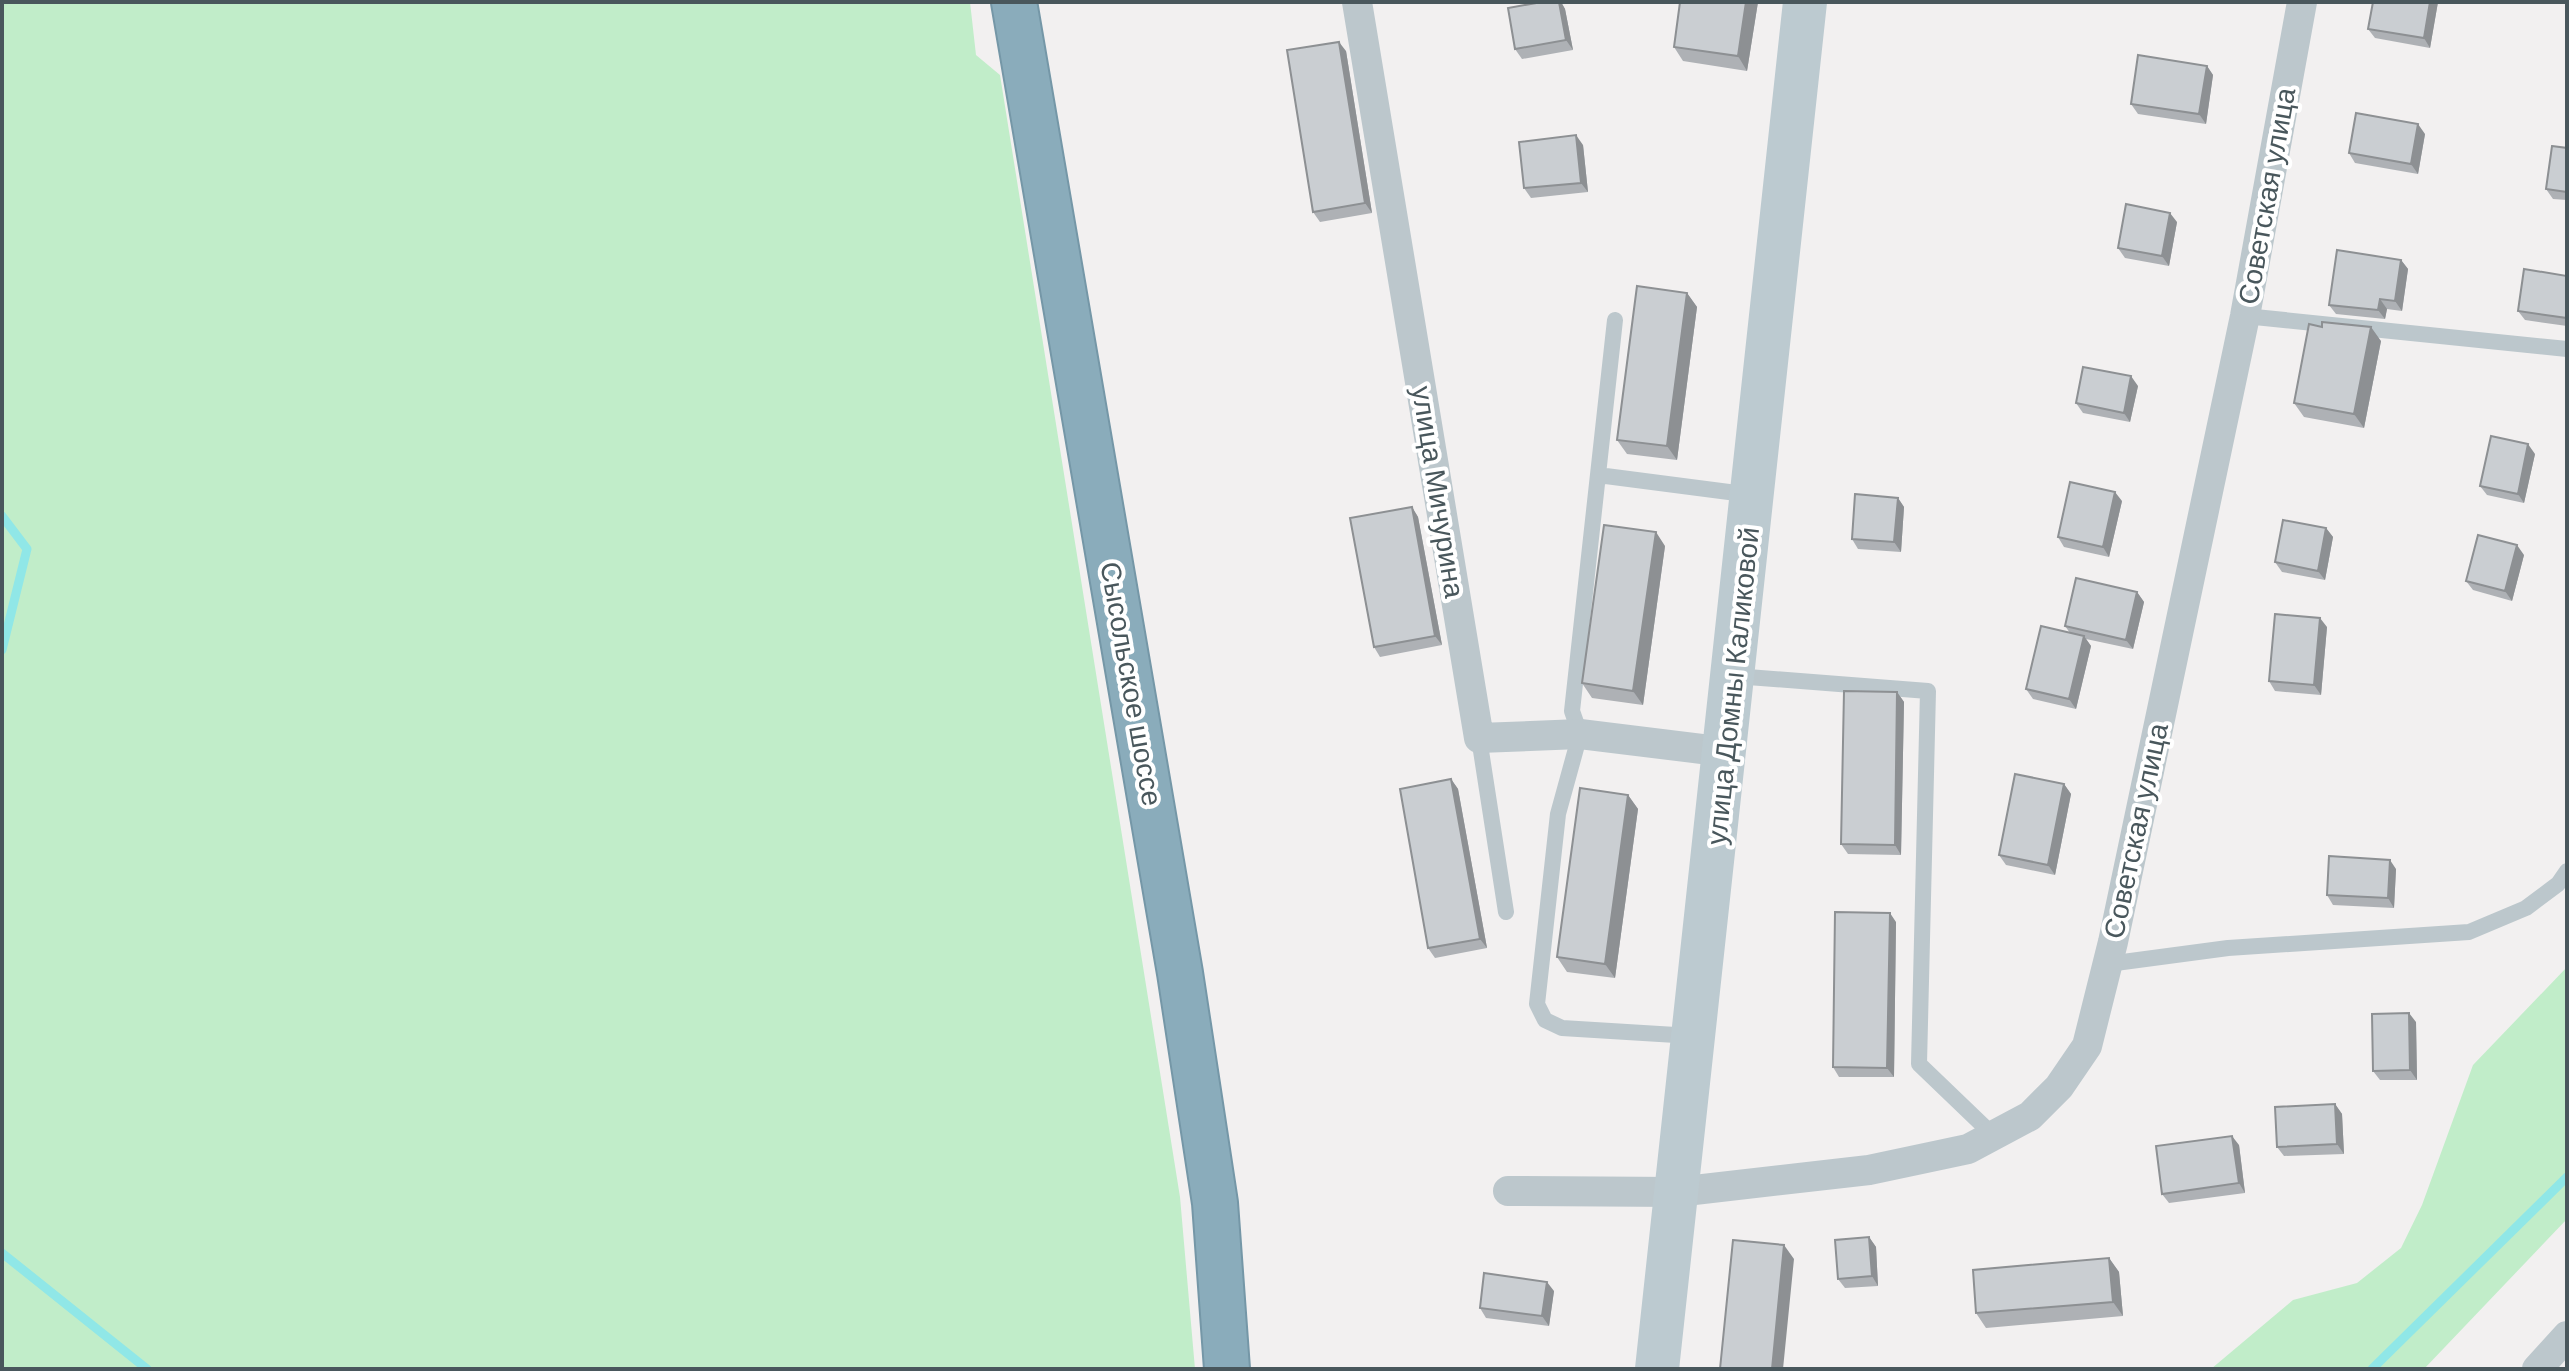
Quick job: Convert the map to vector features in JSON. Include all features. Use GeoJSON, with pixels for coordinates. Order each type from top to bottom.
{"type":"FeatureCollection","features":[{"type":"Feature","properties":{"kind":"highway","name":"Сысольское шоссе"},"geometry":{"type":"LineString","coordinates":[[1014,2],[1183,989],[1215,1203],[1227,1369]]}},
{"type":"Feature","properties":{"kind":"main road","name":"улица Домны Каликовой"},"geometry":{"type":"LineString","coordinates":[[1657,1369],[1805,2]]}},
{"type":"Feature","properties":{"kind":"street","name":"улица Мичурина"},"geometry":{"type":"LineString","coordinates":[[1357,2],[1479,738]]}},
{"type":"Feature","properties":{"kind":"street","name":"Советская улица"},"geometry":{"type":"LineString","coordinates":[[1508,1191],[1677,1192],[1869,1170],[1968,1149],[2030,1116],[2059,1087],[2087,1046],[2108,964],[2245,316],[2302,2]]}},
{"type":"Feature","properties":{"kind":"street"},"geometry":{"type":"LineString","coordinates":[[1479,738],[1580,734],[1726,752]]}},
{"type":"Feature","properties":{"kind":"street"},"geometry":{"type":"LineString","coordinates":[[2537,1369],[2567,1336]]}},
{"type":"Feature","properties":{"kind":"lane"},"geometry":{"type":"LineString","coordinates":[[2245,316],[2567,349]]}},
{"type":"Feature","properties":{"kind":"lane"},"geometry":{"type":"LineString","coordinates":[[1615,320],[1572,711],[1580,734],[1558,814],[1537,1004],[1545,1020],[1562,1028],[1695,1036]]}},
{"type":"Feature","properties":{"kind":"lane"},"geometry":{"type":"LineString","coordinates":[[1598,475],[1753,495]]}},
{"type":"Feature","properties":{"kind":"lane"},"geometry":{"type":"LineString","coordinates":[[1734,675],[1928,691],[1919,1064],[1994,1136]]}},
{"type":"Feature","properties":{"kind":"lane"},"geometry":{"type":"LineString","coordinates":[[1479,738],[1506,912]]}},
{"type":"Feature","properties":{"kind":"lane"},"geometry":{"type":"LineString","coordinates":[[2108,964],[2228,948],[2469,932],[2526,908],[2558,884],[2567,871]]}},
{"type":"Feature","properties":{"kind":"green space"},"geometry":{"type":"Polygon","coordinates":[[[2,2],[970,2],[976,55],[1000,75],[1180,1197],[1195,1369],[2,1369],[2,2]]]}},
{"type":"Feature","properties":{"kind":"green space"},"geometry":{"type":"Polygon","coordinates":[[[2567,967],[2567,1219],[2424,1369],[2211,1369],[2293,1300],[2357,1283],[2401,1248],[2422,1205],[2473,1065],[2567,967]]]}},
{"type":"Feature","properties":{"kind":"building"},"geometry":{"type":"Polygon","coordinates":[[[1559,2],[1566,40],[1515,49],[1508,8],[1559,2]]]}},
{"type":"Feature","properties":{"kind":"building"},"geometry":{"type":"Polygon","coordinates":[[[1680,2],[1746,2],[1738,56],[1674,47],[1680,2]]]}},
{"type":"Feature","properties":{"kind":"building"},"geometry":{"type":"Polygon","coordinates":[[[2373,2],[2430,2],[2424,38],[2368,29],[2373,2]]]}},
{"type":"Feature","properties":{"kind":"building"},"geometry":{"type":"Polygon","coordinates":[[[1339,42],[1365,203],[1313,212],[1287,50],[1339,42]]]}},
{"type":"Feature","properties":{"kind":"building"},"geometry":{"type":"Polygon","coordinates":[[[2138,55],[2207,66],[2199,114],[2131,104],[2138,55]]]}},
{"type":"Feature","properties":{"kind":"building"},"geometry":{"type":"Polygon","coordinates":[[[2356,113],[2418,124],[2411,164],[2349,153],[2356,113]]]}},
{"type":"Feature","properties":{"kind":"building"},"geometry":{"type":"Polygon","coordinates":[[[1576,135],[1581,183],[1524,188],[1519,142],[1576,135]]]}},
{"type":"Feature","properties":{"kind":"building"},"geometry":{"type":"Polygon","coordinates":[[[2552,146],[2567,148],[2567,192],[2546,189],[2552,146]]]}},
{"type":"Feature","properties":{"kind":"building"},"geometry":{"type":"Polygon","coordinates":[[[2126,204],[2170,213],[2162,256],[2118,248],[2126,204]]]}},
{"type":"Feature","properties":{"kind":"building"},"geometry":{"type":"Polygon","coordinates":[[[2337,250],[2401,260],[2395,301],[2380,299],[2378,310],[2329,305],[2337,250]]]}},
{"type":"Feature","properties":{"kind":"building"},"geometry":{"type":"Polygon","coordinates":[[[2524,269],[2567,276],[2567,318],[2518,311],[2524,269]]]}},
{"type":"Feature","properties":{"kind":"building"},"geometry":{"type":"Polygon","coordinates":[[[1637,286],[1687,293],[1667,446],[1617,440],[1637,286]]]}},
{"type":"Feature","properties":{"kind":"building"},"geometry":{"type":"Polygon","coordinates":[[[2322,322],[2371,327],[2354,414],[2294,403],[2309,324],[2322,327],[2322,322]]]}},
{"type":"Feature","properties":{"kind":"building"},"geometry":{"type":"Polygon","coordinates":[[[2083,367],[2131,376],[2124,413],[2076,403],[2083,367]]]}},
{"type":"Feature","properties":{"kind":"building"},"geometry":{"type":"Polygon","coordinates":[[[2491,436],[2528,444],[2518,494],[2480,486],[2491,436]]]}},
{"type":"Feature","properties":{"kind":"building"},"geometry":{"type":"Polygon","coordinates":[[[2070,482],[2115,492],[2103,547],[2058,537],[2070,482]]]}},
{"type":"Feature","properties":{"kind":"building"},"geometry":{"type":"Polygon","coordinates":[[[1855,494],[1898,498],[1894,542],[1852,539],[1855,494]]]}},
{"type":"Feature","properties":{"kind":"building"},"geometry":{"type":"Polygon","coordinates":[[[1412,507],[1435,636],[1374,647],[1350,518],[1412,507]]]}},
{"type":"Feature","properties":{"kind":"building"},"geometry":{"type":"Polygon","coordinates":[[[2283,520],[2326,528],[2318,571],[2275,562],[2283,520]]]}},
{"type":"Feature","properties":{"kind":"building"},"geometry":{"type":"Polygon","coordinates":[[[1604,525],[1656,532],[1633,691],[1582,683],[1604,525]]]}},
{"type":"Feature","properties":{"kind":"building"},"geometry":{"type":"Polygon","coordinates":[[[2478,535],[2517,545],[2505,591],[2466,581],[2478,535]]]}},
{"type":"Feature","properties":{"kind":"building"},"geometry":{"type":"Polygon","coordinates":[[[2076,578],[2137,592],[2126,640],[2065,626],[2076,578]]]}},
{"type":"Feature","properties":{"kind":"building"},"geometry":{"type":"Polygon","coordinates":[[[2275,614],[2320,618],[2314,685],[2269,681],[2275,614]]]}},
{"type":"Feature","properties":{"kind":"building"},"geometry":{"type":"Polygon","coordinates":[[[2041,626],[2084,636],[2069,699],[2026,689],[2041,626]]]}},
{"type":"Feature","properties":{"kind":"building"},"geometry":{"type":"Polygon","coordinates":[[[1844,691],[1897,692],[1895,845],[1841,844],[1844,691]]]}},
{"type":"Feature","properties":{"kind":"building"},"geometry":{"type":"Polygon","coordinates":[[[2015,774],[2064,784],[2048,865],[1999,855],[2015,774]]]}},
{"type":"Feature","properties":{"kind":"building"},"geometry":{"type":"Polygon","coordinates":[[[1451,779],[1480,939],[1428,948],[1400,789],[1451,779]]]}},
{"type":"Feature","properties":{"kind":"building"},"geometry":{"type":"Polygon","coordinates":[[[1580,788],[1628,795],[1605,964],[1557,957],[1580,788]]]}},
{"type":"Feature","properties":{"kind":"building"},"geometry":{"type":"Polygon","coordinates":[[[2329,856],[2390,860],[2388,898],[2327,895],[2329,856]]]}},
{"type":"Feature","properties":{"kind":"building"},"geometry":{"type":"Polygon","coordinates":[[[1835,912],[1890,913],[1887,1068],[1833,1067],[1835,912]]]}},
{"type":"Feature","properties":{"kind":"building"},"geometry":{"type":"Polygon","coordinates":[[[2409,1013],[2410,1070],[2373,1071],[2372,1014],[2409,1013]]]}},
{"type":"Feature","properties":{"kind":"building"},"geometry":{"type":"Polygon","coordinates":[[[2335,1104],[2337,1144],[2277,1147],[2275,1107],[2335,1104]]]}},
{"type":"Feature","properties":{"kind":"building"},"geometry":{"type":"Polygon","coordinates":[[[2232,1136],[2239,1183],[2162,1194],[2156,1146],[2232,1136]]]}},
{"type":"Feature","properties":{"kind":"building"},"geometry":{"type":"Polygon","coordinates":[[[1869,1237],[1872,1276],[1838,1279],[1835,1240],[1869,1237]]]}},
{"type":"Feature","properties":{"kind":"building"},"geometry":{"type":"Polygon","coordinates":[[[1733,1240],[1784,1245],[1772,1369],[1720,1369],[1733,1240]]]}},
{"type":"Feature","properties":{"kind":"building"},"geometry":{"type":"Polygon","coordinates":[[[2109,1258],[2113,1302],[1976,1313],[1973,1270],[2109,1258]]]}},
{"type":"Feature","properties":{"kind":"building"},"geometry":{"type":"Polygon","coordinates":[[[1484,1273],[1547,1282],[1542,1316],[1480,1308],[1484,1273]]]}},
{"type":"Feature","properties":{"kind":"waterway"},"geometry":{"type":"LineString","coordinates":[[2,516],[27,549],[2,650]]}},
{"type":"Feature","properties":{"kind":"waterway"},"geometry":{"type":"LineString","coordinates":[[2372,1369],[2567,1177]]}},
{"type":"Feature","properties":{"kind":"waterway"},"geometry":{"type":"LineString","coordinates":[[2,1253],[147,1369]]}}]}
